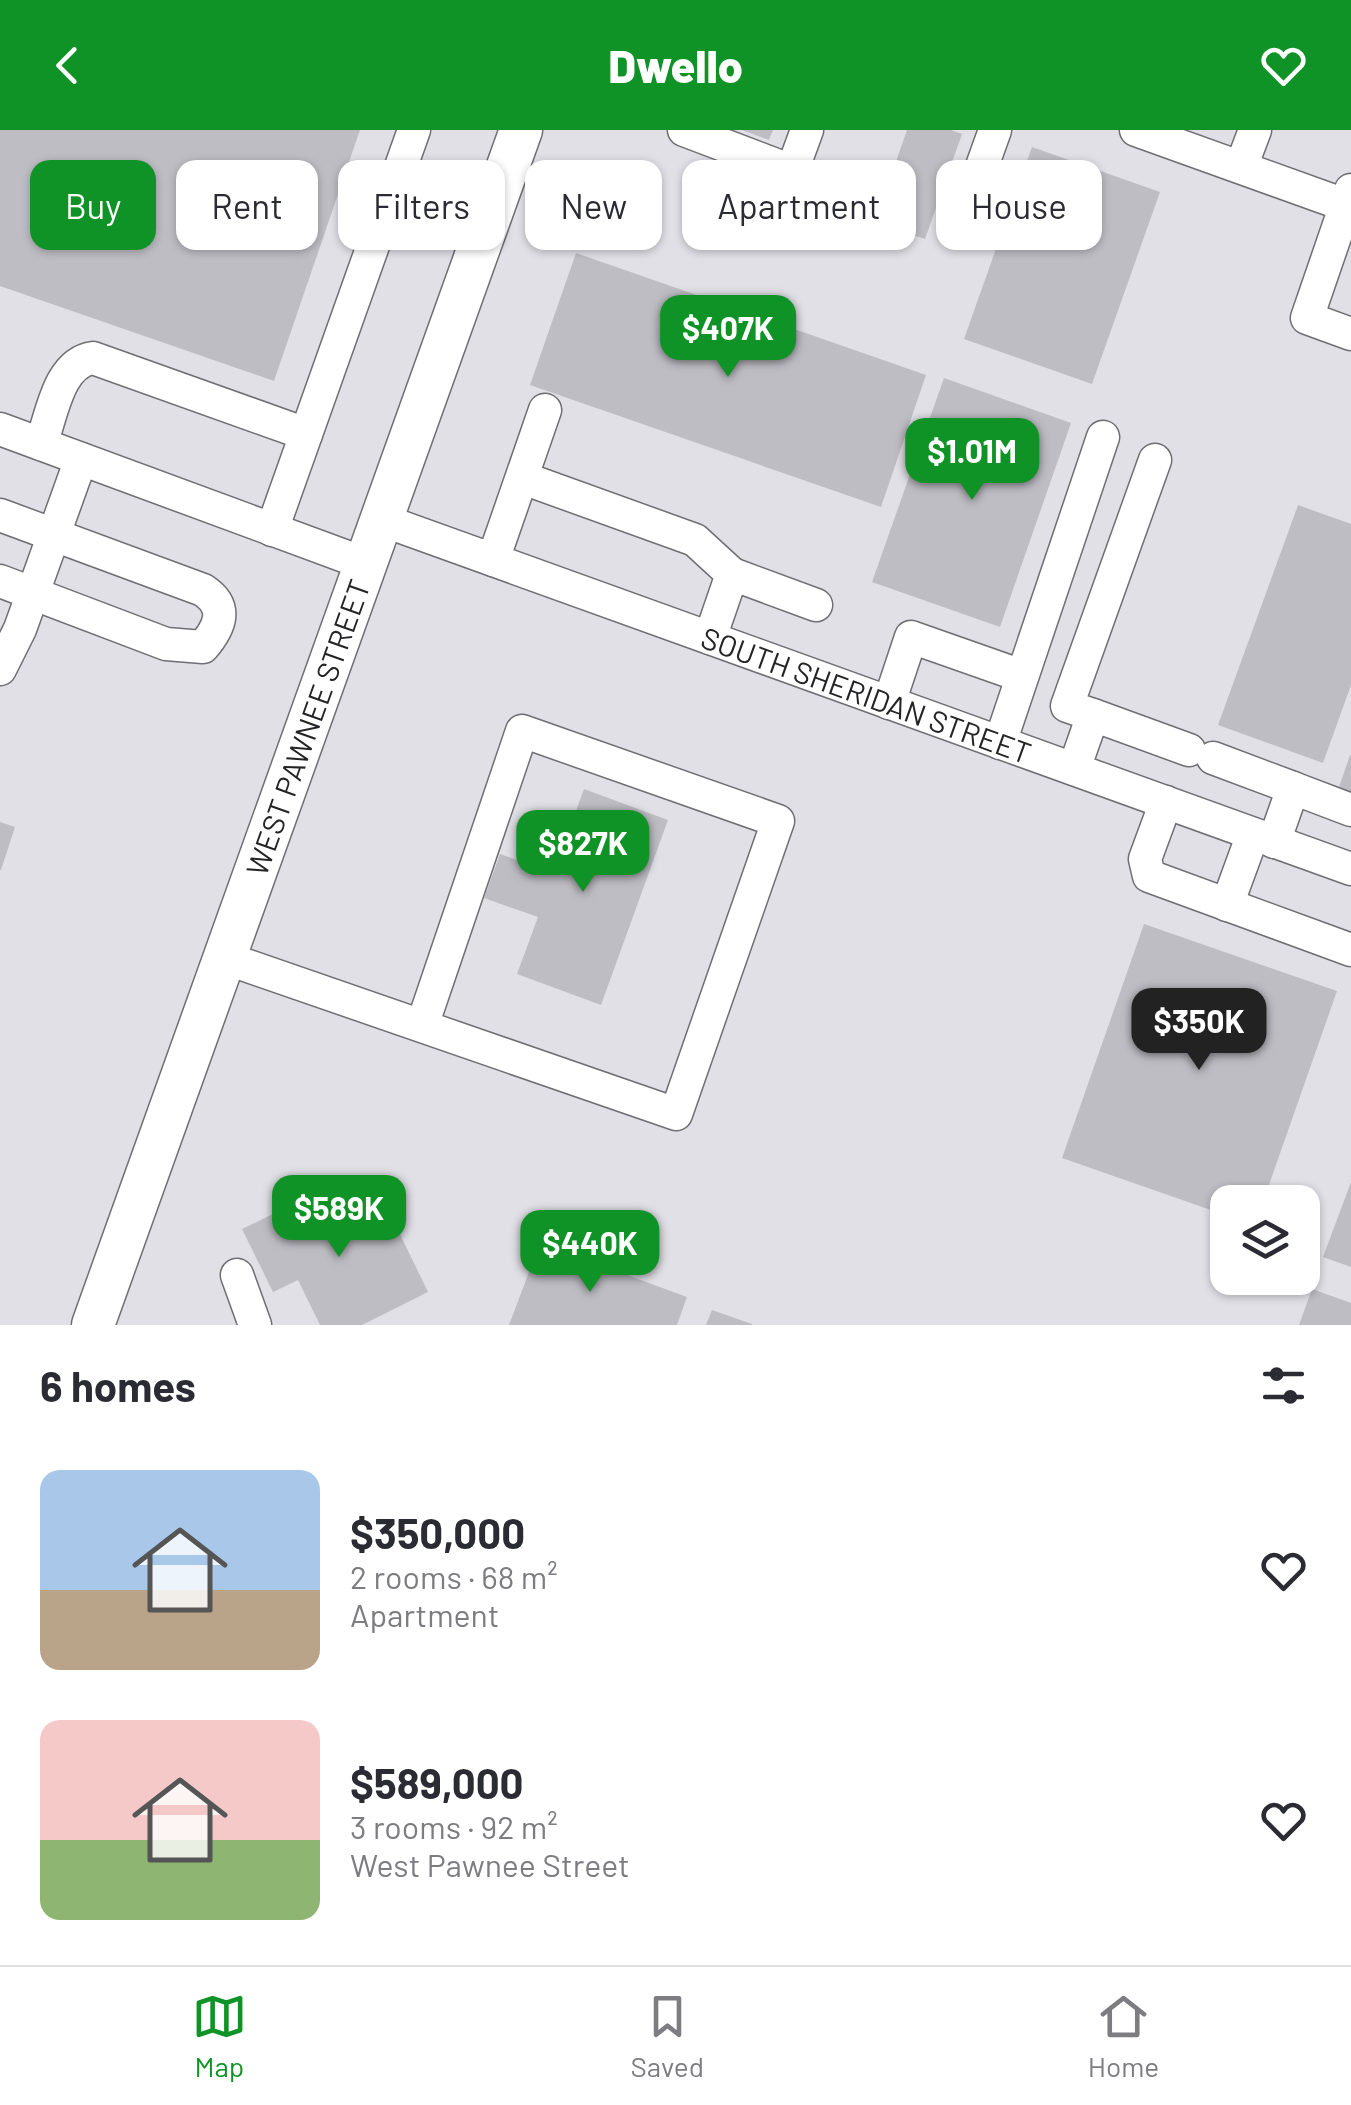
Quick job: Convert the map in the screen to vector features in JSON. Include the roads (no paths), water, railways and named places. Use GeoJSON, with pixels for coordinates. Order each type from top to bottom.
{"type":"FeatureCollection","features":[{"type":"Feature","properties":{"kind":"main road","name":"WEST PAWNEE STREET"},"geometry":{"type":"LineString","coordinates":[[98,1324],[521,130]]}},
{"type":"Feature","properties":{"kind":"street"},"geometry":{"type":"LineString","coordinates":[[272,530],[414,130]]}},
{"type":"Feature","properties":{"kind":"street"},"geometry":{"type":"LineString","coordinates":[[684,130],[792,171],[807,130]]}},
{"type":"Feature","properties":{"kind":"street"},"geometry":{"type":"LineString","coordinates":[[984,160],[995,130]]}},
{"type":"Feature","properties":{"kind":"street"},"geometry":{"type":"LineString","coordinates":[[1136,130],[1241,167],[1348,198],[1307,318],[1351,334]]}},
{"type":"Feature","properties":{"kind":"street"},"geometry":{"type":"LineString","coordinates":[[1241,167],[1254,130]]}},
{"type":"Feature","properties":{"kind":"street"},"geometry":{"type":"LineString","coordinates":[[41,444],[68,372],[79,360],[94,358],[306,434]]}},
{"type":"Feature","properties":{"kind":"street"},"geometry":{"type":"LineString","coordinates":[[493,560],[545,410]]}},
{"type":"Feature","properties":{"kind":"street"},"geometry":{"type":"LineString","coordinates":[[0,429],[366,564]]}},
{"type":"Feature","properties":{"kind":"street"},"geometry":{"type":"LineString","coordinates":[[1000,742],[1103,437]]}},
{"type":"Feature","properties":{"kind":"street"},"geometry":{"type":"LineString","coordinates":[[0,669],[33,593],[82,459]]}},
{"type":"Feature","properties":{"kind":"street"},"geometry":{"type":"LineString","coordinates":[[1156,460],[1067,706],[1351,810]]}},
{"type":"Feature","properties":{"kind":"street"},"geometry":{"type":"LineString","coordinates":[[523,478],[695,540],[732,574],[816,605]]}},
{"type":"Feature","properties":{"kind":"street"},"geometry":{"type":"LineString","coordinates":[[0,515],[204,590],[216,598],[220,612],[214,634],[202,648],[186,648],[0,581]]}},
{"type":"Feature","properties":{"kind":"street","name":"SOUTH SHERIDAN STREET"},"geometry":{"type":"LineString","coordinates":[[382,520],[1351,869]]}},
{"type":"Feature","properties":{"kind":"street"},"geometry":{"type":"LineString","coordinates":[[710,638],[732,574]]}},
{"type":"Feature","properties":{"kind":"street"},"geometry":{"type":"LineString","coordinates":[[888,702],[911,638],[1022,676]]}},
{"type":"Feature","properties":{"kind":"street"},"geometry":{"type":"LineString","coordinates":[[1074,769],[1093,716]]}},
{"type":"Feature","properties":{"kind":"street"},"geometry":{"type":"LineString","coordinates":[[225,958],[676,1114],[778,821],[522,731],[422,1026]]}},
{"type":"Feature","properties":{"kind":"street"},"geometry":{"type":"LineString","coordinates":[[1227,905],[1293,788]]}},
{"type":"Feature","properties":{"kind":"street"},"geometry":{"type":"LineString","coordinates":[[1166,802],[1145,859],[1148,876],[1351,950]]}},
{"type":"Feature","properties":{"kind":"street"},"geometry":{"type":"LineString","coordinates":[[237,1275],[256,1325]]}}]}
